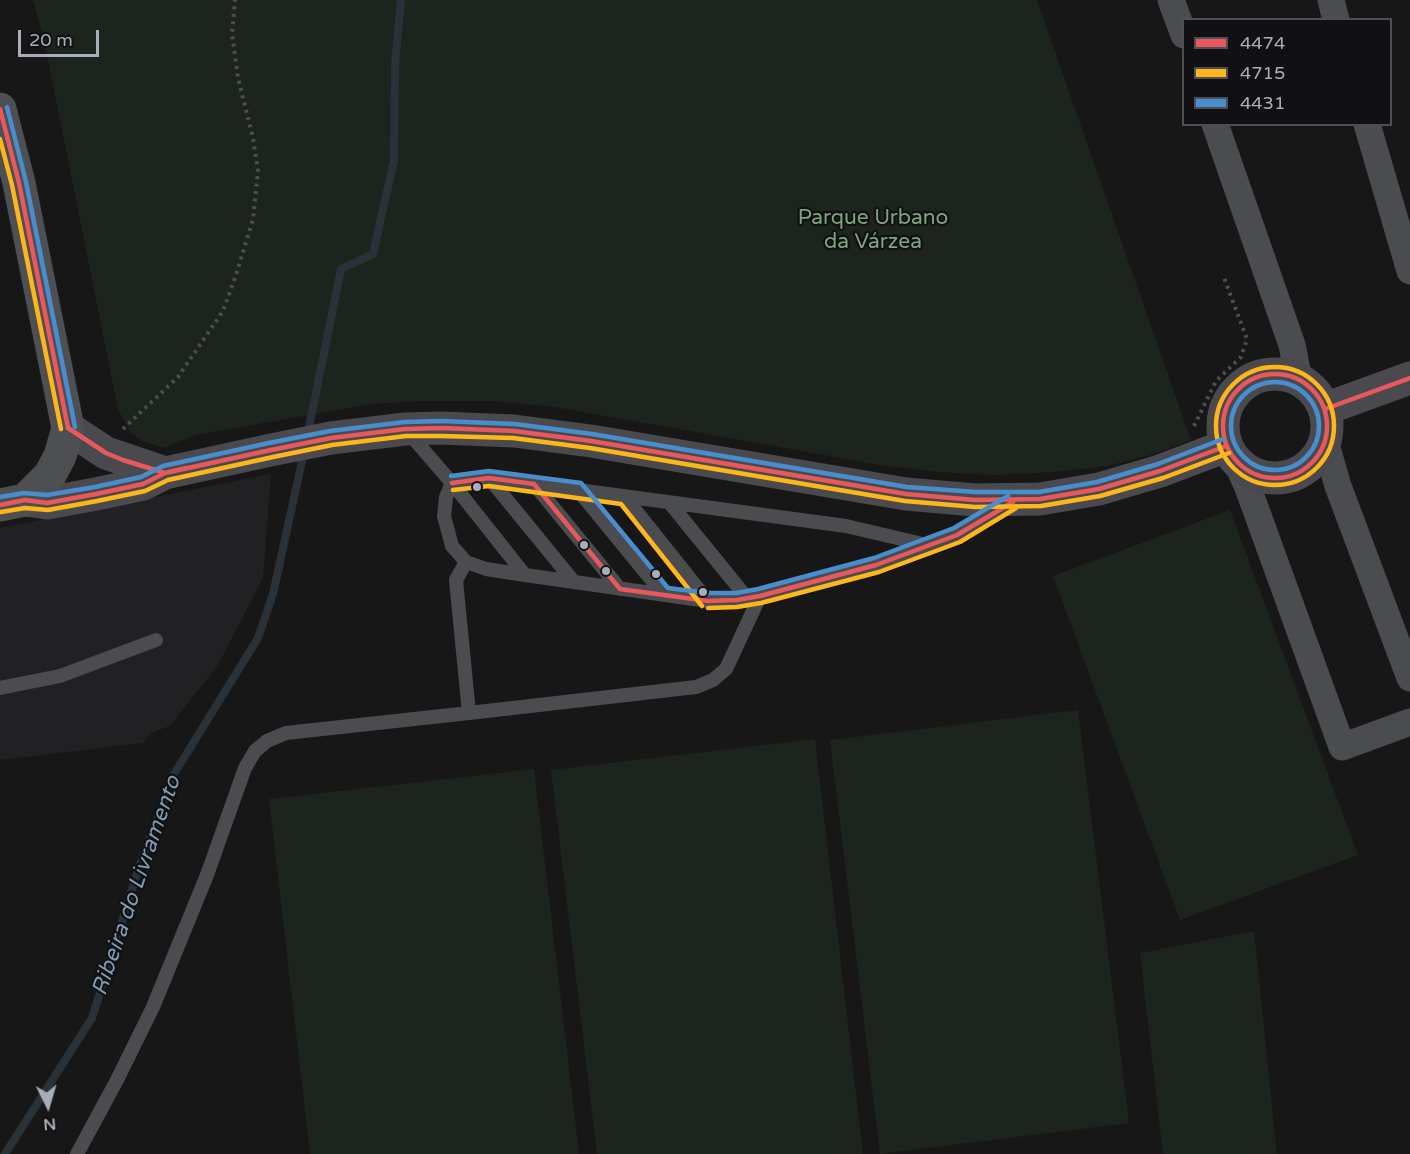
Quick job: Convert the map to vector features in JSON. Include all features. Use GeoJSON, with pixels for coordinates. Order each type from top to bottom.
{"type":"FeatureCollection","features":[{"type":"Feature","properties":{"kind":"main road"},"geometry":{"type":"LineString","coordinates":[[0,109],[9,172],[68,428],[60,456],[50,475],[13,503]]}},
{"type":"Feature","properties":{"kind":"street"},"geometry":{"type":"LineString","coordinates":[[1171,0],[1182,30]]}},
{"type":"Feature","properties":{"kind":"street"},"geometry":{"type":"LineString","coordinates":[[1331,0],[1336,18]]}},
{"type":"Feature","properties":{"kind":"street"},"geometry":{"type":"LineString","coordinates":[[1216,126],[1292,345],[1299,380]]}},
{"type":"Feature","properties":{"kind":"street"},"geometry":{"type":"LineString","coordinates":[[1368,126],[1410,271]]}},
{"type":"Feature","properties":{"kind":"street"},"geometry":{"type":"LineString","coordinates":[[1410,678],[1338,486],[1325,425],[1310,388],[1299,380],[1284,374],[1268,374],[1253,379],[1239,387],[1229,400],[1222,431],[1246,485],[1342,747],[1410,722]]}},
{"type":"Feature","properties":{"kind":"street"},"geometry":{"type":"LineString","coordinates":[[1231,453],[1247,470],[1262,477],[1293,475],[1307,467],[1318,455],[1325,425],[1410,378]]}},
{"type":"Feature","properties":{"kind":"street"},"geometry":{"type":"LineString","coordinates":[[68,428],[106,453],[165,473]]}},
{"type":"Feature","properties":{"kind":"street"},"geometry":{"type":"LineString","coordinates":[[13,503],[47,503],[96,494],[143,484],[165,473],[271,450],[331,438],[405,429],[514,431],[591,441],[906,494],[943,498],[1015,500],[1059,497],[1099,489],[1231,453]]}},
{"type":"Feature","properties":{"kind":"lane"},"geometry":{"type":"LineString","coordinates":[[405,429],[452,483],[525,576]]}},
{"type":"Feature","properties":{"kind":"lane"},"geometry":{"type":"LineString","coordinates":[[452,483],[489,478],[846,526],[928,546]]}},
{"type":"Feature","properties":{"kind":"lane"},"geometry":{"type":"LineString","coordinates":[[489,478],[573,582]]}},
{"type":"Feature","properties":{"kind":"lane"},"geometry":{"type":"LineString","coordinates":[[452,483],[444,516],[452,546],[466,562],[486,569],[525,576],[708,601],[754,597],[876,565],[957,536],[1015,500]]}},
{"type":"Feature","properties":{"kind":"lane"},"geometry":{"type":"LineString","coordinates":[[534,484],[620,589]]}},
{"type":"Feature","properties":{"kind":"lane"},"geometry":{"type":"LineString","coordinates":[[578,490],[664,595]]}},
{"type":"Feature","properties":{"kind":"lane"},"geometry":{"type":"LineString","coordinates":[[625,496],[708,601]]}},
{"type":"Feature","properties":{"kind":"lane"},"geometry":{"type":"LineString","coordinates":[[669,502],[754,597]]}},
{"type":"Feature","properties":{"kind":"lane"},"geometry":{"type":"LineString","coordinates":[[466,562],[456,580],[469,713]]}},
{"type":"Feature","properties":{"kind":"lane"},"geometry":{"type":"LineString","coordinates":[[77,1154],[153,1007],[207,875],[244,768],[255,751],[267,741],[286,733],[696,687],[713,680],[726,669],[754,597]]}},
{"type":"Feature","properties":{"kind":"lane"},"geometry":{"type":"LineString","coordinates":[[0,688],[60,675],[156,640]]}},
{"type":"Feature","properties":{"kind":"path"},"geometry":{"type":"LineString","coordinates":[[121,432],[178,377],[223,310],[253,219],[258,171],[233,45],[235,0]]}},
{"type":"Feature","properties":{"kind":"shaded area"},"geometry":{"type":"Polygon","coordinates":[[[271,474],[263,578],[218,665],[170,726],[150,733],[143,743],[0,760],[0,528],[271,474]]]}},
{"type":"Feature","properties":{"kind":"green space","name":"Parque Urbano da Várzea"},"geometry":{"type":"Polygon","coordinates":[[[33,0],[1037,0],[1191,440],[1151,455],[1107,466],[1056,472],[994,475],[937,472],[880,465],[555,407],[493,401],[424,401],[372,404],[195,435],[164,448],[142,441],[130,432],[118,409],[44,40],[33,0]]]}},
{"type":"Feature","properties":{"kind":"green space"},"geometry":{"type":"Polygon","coordinates":[[[1230,510],[1358,855],[1180,920],[1053,576],[1230,510]]]}},
{"type":"Feature","properties":{"kind":"green space"},"geometry":{"type":"Polygon","coordinates":[[[1078,710],[1129,1123],[880,1154],[830,740],[1078,710]]]}},
{"type":"Feature","properties":{"kind":"green space"},"geometry":{"type":"Polygon","coordinates":[[[815,739],[863,1154],[597,1154],[551,770],[815,739]]]}},
{"type":"Feature","properties":{"kind":"green space"},"geometry":{"type":"Polygon","coordinates":[[[534,769],[579,1154],[310,1154],[269,799],[534,769]]]}},
{"type":"Feature","properties":{"kind":"green space"},"geometry":{"type":"Polygon","coordinates":[[[1254,931],[1277,1154],[1163,1154],[1140,953],[1254,931]]]}},
{"type":"Feature","properties":{"kind":"waterway","name":"Ribeira do Livramento"},"geometry":{"type":"LineString","coordinates":[[307,437],[341,269],[373,254],[394,160],[395,64],[401,0]]}},
{"type":"Feature","properties":{"kind":"waterway","name":"Ribeira do Livramento"},"geometry":{"type":"LineString","coordinates":[[5,1154],[92,1018],[139,867],[174,774],[258,638],[273,594],[304,452]]}},
{"type":"Feature","properties":{"kind":"transit line","name":"4431"},"geometry":{"type":"LineString","coordinates":[[7,107],[26,182],[75,427]]}},
{"type":"Feature","properties":{"kind":"transit line","name":"4474"},"geometry":{"type":"LineString","coordinates":[[0,109],[19,183],[68,428]]}},
{"type":"Feature","properties":{"kind":"transit line","name":"4715"},"geometry":{"type":"LineString","coordinates":[[0,139],[12,185],[61,429]]}},
{"type":"Feature","properties":{"kind":"transit line","name":"4715"},"geometry":{"type":"LineString","coordinates":[[1275,367],[1298,371],[1317,384],[1330,403],[1334,426],[1330,449],[1317,468],[1298,481],[1275,485],[1252,481],[1233,468],[1220,449],[1216,426],[1220,403],[1233,384],[1252,371],[1275,367]]}},
{"type":"Feature","properties":{"kind":"transit line","name":"4474"},"geometry":{"type":"LineString","coordinates":[[1275,374],[1295,378],[1312,389],[1323,406],[1327,426],[1323,446],[1312,463],[1295,474],[1275,478],[1255,474],[1238,463],[1227,446],[1223,426],[1227,406],[1238,389],[1255,378],[1275,374]]}},
{"type":"Feature","properties":{"kind":"transit line","name":"4474"},"geometry":{"type":"LineString","coordinates":[[1325,409],[1410,378]]}},
{"type":"Feature","properties":{"kind":"transit line","name":"4431"},"geometry":{"type":"LineString","coordinates":[[1266,382],[1284,382],[1300,389],[1312,401],[1319,417],[1319,426],[1319,435],[1312,451],[1300,463],[1284,470],[1266,470],[1250,463],[1238,451],[1231,435],[1231,417],[1238,401],[1250,389],[1266,382]]}},
{"type":"Feature","properties":{"kind":"transit line","name":"4431"},"geometry":{"type":"LineString","coordinates":[[0,497],[24,493],[47,495],[95,487],[141,477],[163,466],[269,443],[330,431],[405,422],[515,424],[592,434],[907,487],[975,492],[1039,492],[1097,482],[1158,464],[1223,439]]}},
{"type":"Feature","properties":{"kind":"transit line","name":"4474"},"geometry":{"type":"LineString","coordinates":[[68,428],[106,453],[123,460],[165,473],[186,468]]}},
{"type":"Feature","properties":{"kind":"transit line","name":"4474"},"geometry":{"type":"LineString","coordinates":[[0,505],[25,500],[47,503],[96,494],[143,484],[165,473],[271,450],[331,438],[405,429],[514,431],[591,441],[906,494],[975,500],[1040,499],[1099,489],[1160,471],[1226,446]]}},
{"type":"Feature","properties":{"kind":"transit line","name":"4715"},"geometry":{"type":"LineString","coordinates":[[1,512],[25,508],[48,510],[97,501],[145,491],[168,480],[273,457],[332,445],[406,436],[513,438],[590,448],[905,501],[975,507],[1041,506],[1100,496],[1163,478],[1229,453]]}},
{"type":"Feature","properties":{"kind":"transit line","name":"4431"},"geometry":{"type":"LineString","coordinates":[[451,476],[489,471],[581,483],[668,588],[708,593],[736,593],[758,589],[874,558],[954,528],[1008,496]]}},
{"type":"Feature","properties":{"kind":"transit line","name":"4474"},"geometry":{"type":"LineString","coordinates":[[452,483],[489,478],[534,484],[620,589],[708,601],[760,596],[876,565],[957,535],[1013,502]]}},
{"type":"Feature","properties":{"kind":"transit line","name":"4715"},"geometry":{"type":"LineString","coordinates":[[453,490],[489,486],[621,504],[702,606]]}},
{"type":"Feature","properties":{"kind":"transit line","name":"4715"},"geometry":{"type":"LineString","coordinates":[[708,608],[761,603],[879,572],[960,542],[1016,508]]}}]}
